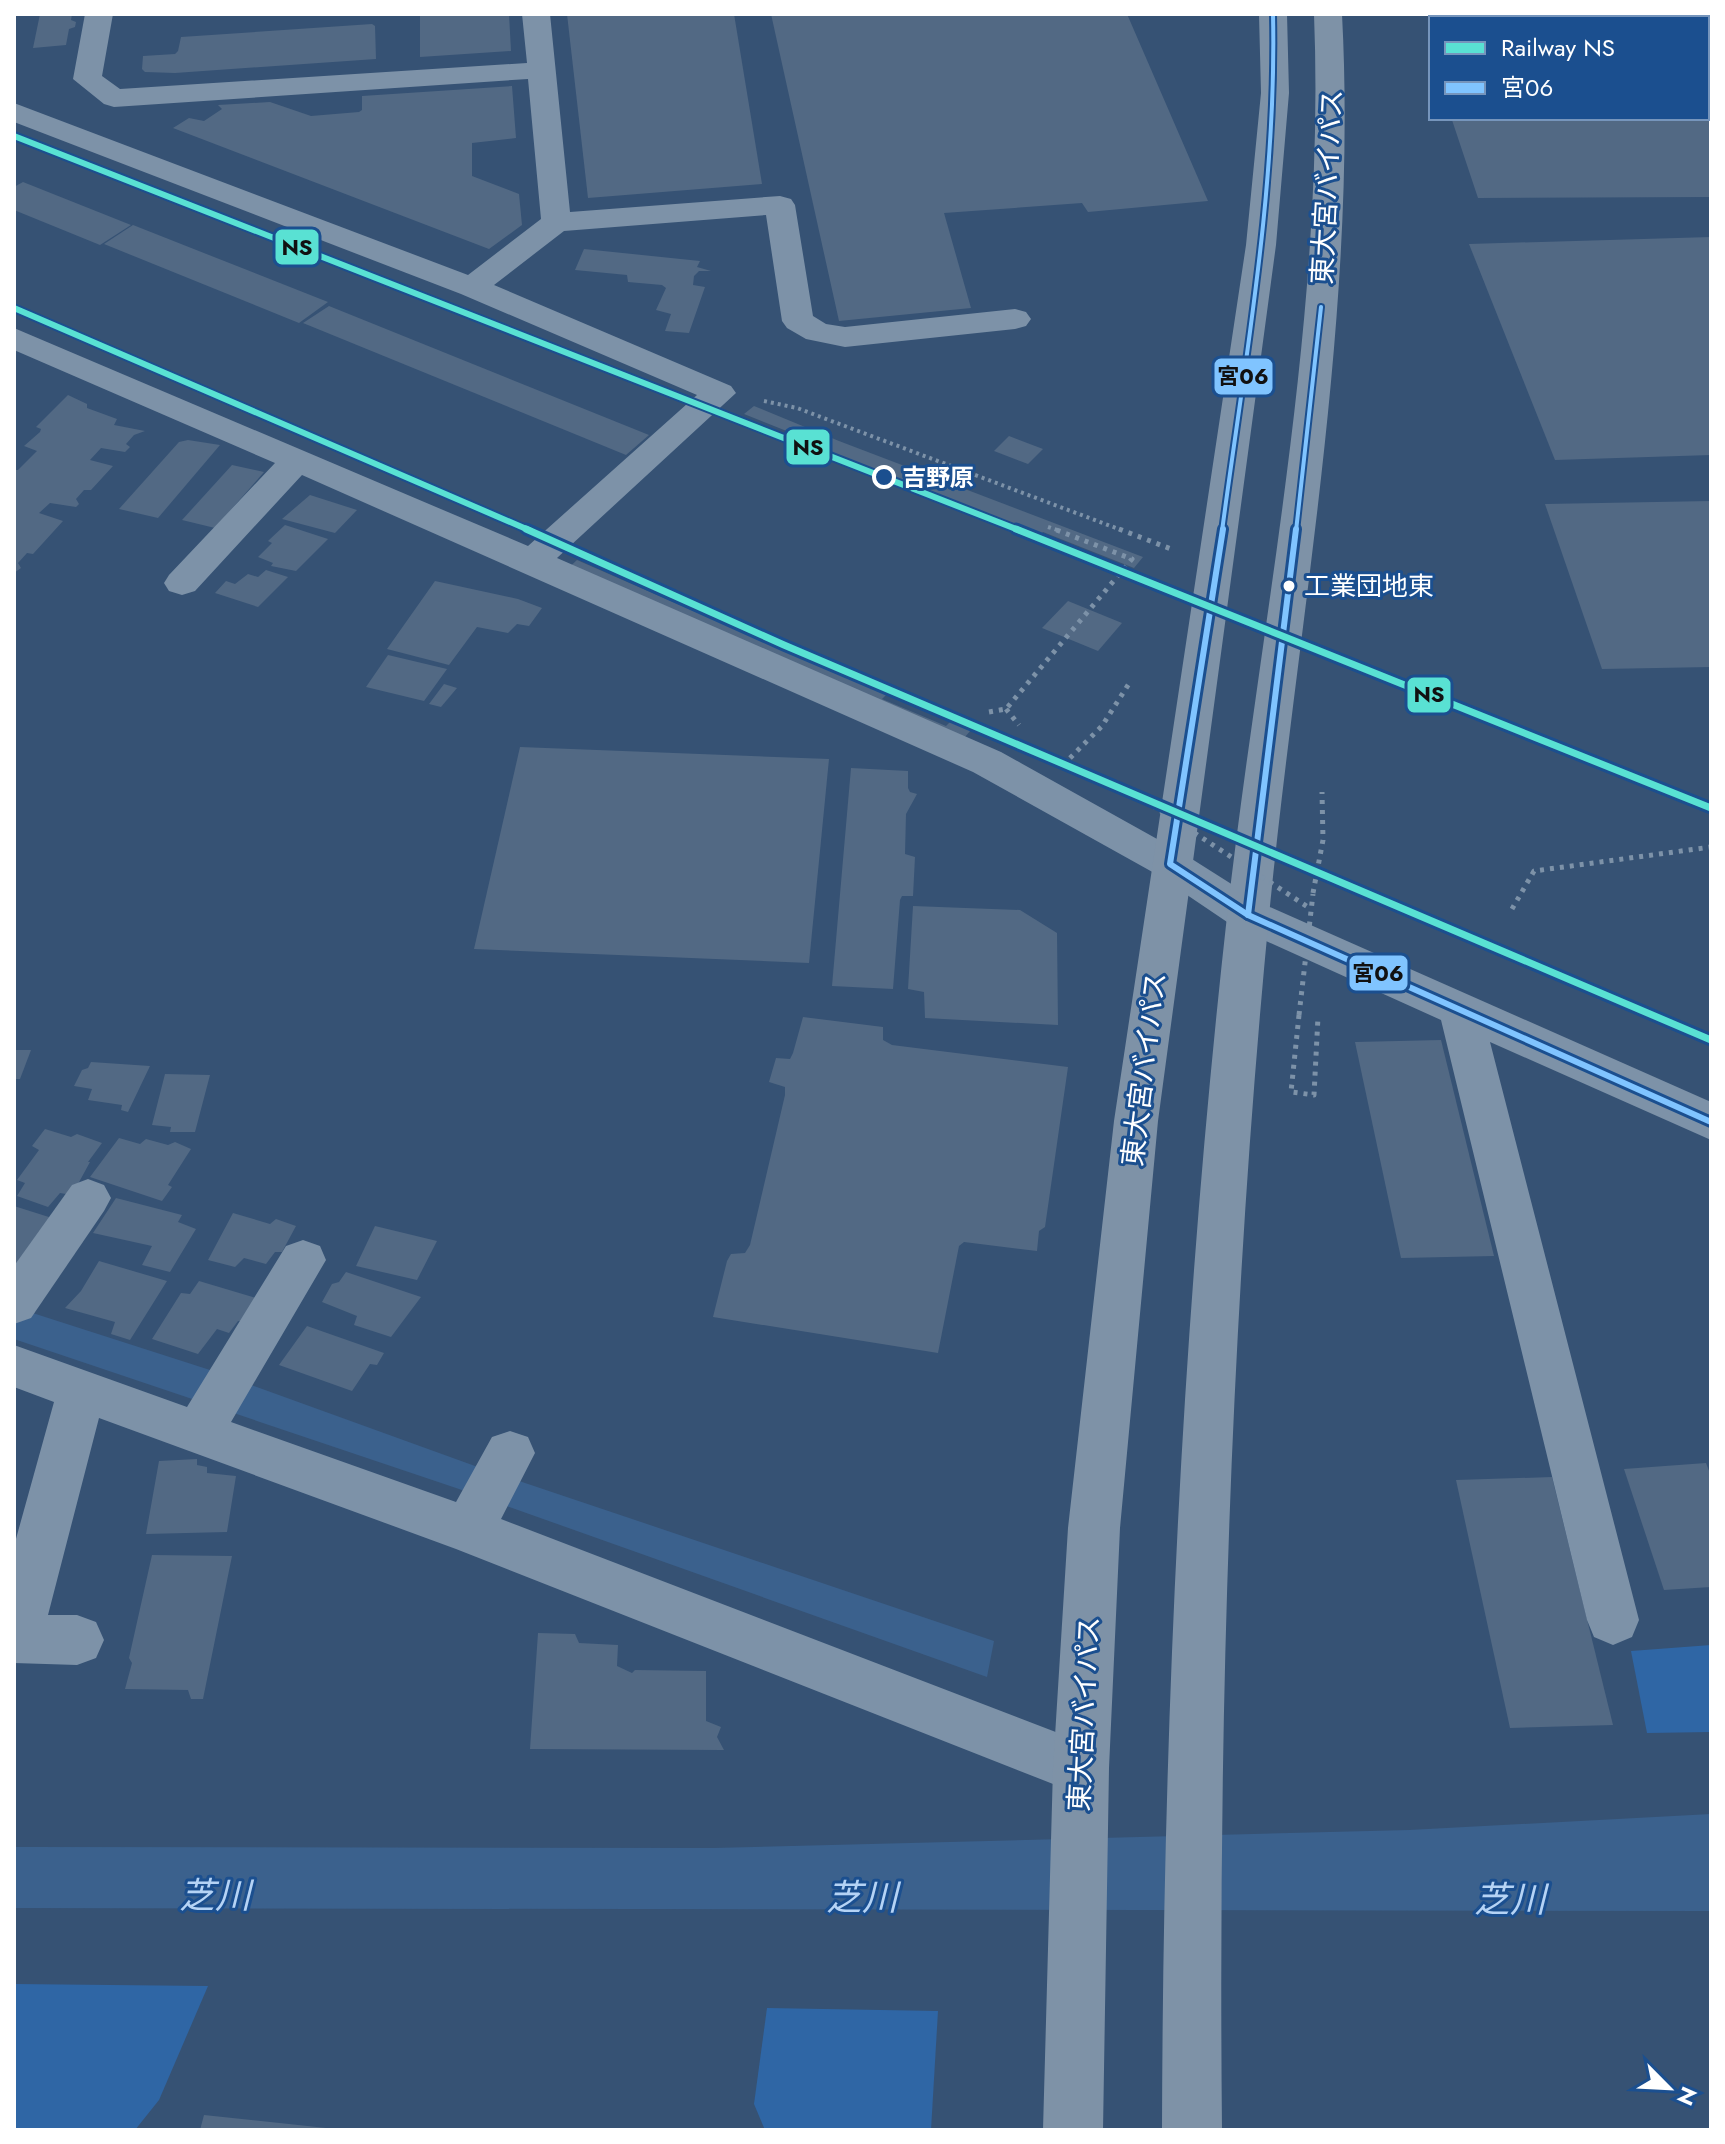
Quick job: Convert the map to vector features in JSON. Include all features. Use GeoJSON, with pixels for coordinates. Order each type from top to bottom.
{"type":"FeatureCollection","features":[{"type":"Feature","properties":{"kind":"highway","name":"東大宮バイパス"},"geometry":{"type":"LineString","coordinates":[[1073,2130],[1081,1768],[1094,1528],[1136,1121],[1170,864],[1218,563],[1261,245],[1275,93],[1273,14]]}},
{"type":"Feature","properties":{"kind":"highway","name":"東大宮バイパス"},"geometry":{"type":"LineString","coordinates":[[1192,2130],[1193,1760],[1201,1531],[1228,1128],[1248,915],[1305,461],[1326,251],[1333,97],[1328,14]]}},
{"type":"Feature","properties":{"kind":"street"},"geometry":{"type":"LineString","coordinates":[[99,14],[87,79],[114,98],[541,70]]}},
{"type":"Feature","properties":{"kind":"street"},"geometry":{"type":"LineString","coordinates":[[536,14],[556,222]]}},
{"type":"Feature","properties":{"kind":"street"},"geometry":{"type":"LineString","coordinates":[[14,112],[472,287],[719,393],[532,561]]}},
{"type":"Feature","properties":{"kind":"street"},"geometry":{"type":"LineString","coordinates":[[472,287],[556,222],[780,205],[798,321],[817,332],[845,337],[1015,319]]}},
{"type":"Feature","properties":{"kind":"street"},"geometry":{"type":"LineString","coordinates":[[14,338],[532,561],[987,762],[1170,864],[1248,915],[1711,1122]]}},
{"type":"Feature","properties":{"kind":"street"},"geometry":{"type":"LineString","coordinates":[[182,583],[296,461]]}},
{"type":"Feature","properties":{"kind":"street"},"geometry":{"type":"LineString","coordinates":[[1460,1009],[1613,1620]]}},
{"type":"Feature","properties":{"kind":"street"},"geometry":{"type":"LineString","coordinates":[[18,1298],[88,1198]]}},
{"type":"Feature","properties":{"kind":"street"},"geometry":{"type":"LineString","coordinates":[[200,1429],[303,1260]]}},
{"type":"Feature","properties":{"kind":"street"},"geometry":{"type":"LineString","coordinates":[[14,1366],[470,1526],[1081,1768]]}},
{"type":"Feature","properties":{"kind":"street"},"geometry":{"type":"LineString","coordinates":[[77,1640],[15,1639],[82,1388]]}},
{"type":"Feature","properties":{"kind":"street"},"geometry":{"type":"LineString","coordinates":[[470,1526],[510,1453]]}},
{"type":"Feature","properties":{"kind":"path"},"geometry":{"type":"LineString","coordinates":[[719,393],[797,408],[1173,550]]}},
{"type":"Feature","properties":{"kind":"path"},"geometry":{"type":"LineString","coordinates":[[983,713],[1006,709],[1132,559],[1048,527]]}},
{"type":"Feature","properties":{"kind":"path"},"geometry":{"type":"LineString","coordinates":[[1067,762],[1102,726],[1130,682]]}},
{"type":"Feature","properties":{"kind":"path"},"geometry":{"type":"LineString","coordinates":[[1318,1017],[1314,1095],[1291,1092],[1311,909],[1323,840],[1322,792]]}},
{"type":"Feature","properties":{"kind":"path"},"geometry":{"type":"LineString","coordinates":[[1144,800],[1311,909]]}},
{"type":"Feature","properties":{"kind":"path"},"geometry":{"type":"LineString","coordinates":[[1512,909],[1534,871],[1711,847]]}},
{"type":"Feature","properties":{"kind":"shaded area"},"geometry":{"type":"Polygon","coordinates":[[[1711,1645],[1711,1732],[1647,1733],[1631,1651],[1711,1645]]]}},
{"type":"Feature","properties":{"kind":"shaded area"},"geometry":{"type":"Polygon","coordinates":[[[14,1984],[208,1986],[159,2100],[135,2130],[14,2130],[14,1984]]]}},
{"type":"Feature","properties":{"kind":"shaded area"},"geometry":{"type":"Polygon","coordinates":[[[767,2008],[938,2011],[931,2130],[765,2130],[754,2104],[767,2008]]]}},
{"type":"Feature","properties":{"kind":"water"},"geometry":{"type":"Polygon","coordinates":[[[14,1307],[210,1370],[475,1466],[994,1641],[987,1677],[459,1489],[14,1339],[14,1307]]]}},
{"type":"Feature","properties":{"kind":"water","name":"芝川"},"geometry":{"type":"Polygon","coordinates":[[[1711,1814],[1711,1911],[14,1908],[14,1847],[714,1848],[1409,1830],[1711,1814]]]}},
{"type":"Feature","properties":{"kind":"building"},"geometry":{"type":"Polygon","coordinates":[[[40,14],[72,14],[71,20],[76,22],[75,27],[69,29],[66,45],[33,48],[40,14]]]}},
{"type":"Feature","properties":{"kind":"building"},"geometry":{"type":"Polygon","coordinates":[[[420,14],[509,14],[511,51],[420,57],[420,14]]]}},
{"type":"Feature","properties":{"kind":"building"},"geometry":{"type":"Polygon","coordinates":[[[567,14],[734,14],[762,184],[588,198],[567,14]]]}},
{"type":"Feature","properties":{"kind":"building"},"geometry":{"type":"Polygon","coordinates":[[[771,14],[1127,14],[1208,201],[1088,212],[1082,203],[944,213],[971,308],[839,321],[771,14]]]}},
{"type":"Feature","properties":{"kind":"building"},"geometry":{"type":"Polygon","coordinates":[[[375,26],[376,59],[175,73],[145,72],[142,69],[143,56],[175,54],[181,37],[375,26]]]}},
{"type":"Feature","properties":{"kind":"building"},"geometry":{"type":"Polygon","coordinates":[[[512,86],[516,138],[472,143],[472,176],[519,194],[522,225],[489,249],[173,128],[189,118],[204,121],[222,109],[218,105],[270,102],[311,116],[359,112],[362,110],[362,96],[512,86]]]}},
{"type":"Feature","properties":{"kind":"building"},"geometry":{"type":"Polygon","coordinates":[[[1452,120],[1709,120],[1711,197],[1478,198],[1452,120]]]}},
{"type":"Feature","properties":{"kind":"building"},"geometry":{"type":"Polygon","coordinates":[[[23,182],[131,225],[100,245],[14,210],[14,187],[23,182]]]}},
{"type":"Feature","properties":{"kind":"building"},"geometry":{"type":"Polygon","coordinates":[[[133,225],[328,302],[299,323],[104,244],[133,225]]]}},
{"type":"Feature","properties":{"kind":"building"},"geometry":{"type":"Polygon","coordinates":[[[1711,237],[1711,455],[1555,460],[1469,244],[1711,237]]]}},
{"type":"Feature","properties":{"kind":"building"},"geometry":{"type":"Polygon","coordinates":[[[584,249],[700,261],[697,267],[711,271],[699,271],[694,276],[693,285],[705,287],[689,333],[665,331],[671,314],[656,310],[666,288],[662,285],[628,282],[627,275],[575,270],[584,249]]]}},
{"type":"Feature","properties":{"kind":"building"},"geometry":{"type":"Polygon","coordinates":[[[329,306],[649,435],[626,455],[303,323],[329,306]]]}},
{"type":"Feature","properties":{"kind":"building"},"geometry":{"type":"Polygon","coordinates":[[[68,395],[87,404],[87,408],[117,419],[114,425],[145,431],[134,435],[126,444],[130,447],[125,452],[101,448],[90,460],[113,466],[91,490],[84,490],[76,499],[79,504],[76,507],[50,503],[39,513],[63,521],[33,554],[27,553],[18,563],[21,568],[14,573],[14,470],[18,470],[37,451],[24,446],[40,432],[41,429],[36,427],[68,395]]]}},
{"type":"Feature","properties":{"kind":"building"},"geometry":{"type":"Polygon","coordinates":[[[754,406],[1143,557],[1134,568],[1043,532],[1038,537],[827,453],[832,449],[744,414],[754,406]]]}},
{"type":"Feature","properties":{"kind":"building"},"geometry":{"type":"Polygon","coordinates":[[[1009,436],[1043,449],[1028,464],[994,451],[1009,436]]]}},
{"type":"Feature","properties":{"kind":"building"},"geometry":{"type":"Polygon","coordinates":[[[188,440],[220,445],[158,518],[119,509],[179,442],[188,440]]]}},
{"type":"Feature","properties":{"kind":"building"},"geometry":{"type":"Polygon","coordinates":[[[232,465],[264,472],[215,528],[182,520],[232,465]]]}},
{"type":"Feature","properties":{"kind":"building"},"geometry":{"type":"Polygon","coordinates":[[[310,495],[357,510],[335,533],[282,519],[310,495]]]}},
{"type":"Feature","properties":{"kind":"building"},"geometry":{"type":"Polygon","coordinates":[[[1711,501],[1711,667],[1602,669],[1545,504],[1711,501]]]}},
{"type":"Feature","properties":{"kind":"building"},"geometry":{"type":"Polygon","coordinates":[[[285,525],[328,539],[296,571],[271,566],[273,563],[258,557],[272,543],[268,541],[285,525]]]}},
{"type":"Feature","properties":{"kind":"building"},"geometry":{"type":"Polygon","coordinates":[[[577,560],[886,695],[882,699],[946,726],[950,722],[971,730],[958,745],[563,573],[577,560]]]}},
{"type":"Feature","properties":{"kind":"building"},"geometry":{"type":"Polygon","coordinates":[[[266,570],[288,577],[258,607],[215,593],[226,581],[235,584],[248,574],[258,577],[266,570]]]}},
{"type":"Feature","properties":{"kind":"building"},"geometry":{"type":"Polygon","coordinates":[[[435,581],[518,599],[542,608],[529,626],[517,624],[508,633],[477,627],[449,665],[387,649],[435,581]]]}},
{"type":"Feature","properties":{"kind":"building"},"geometry":{"type":"Polygon","coordinates":[[[1068,601],[1122,623],[1098,651],[1042,628],[1068,601]]]}},
{"type":"Feature","properties":{"kind":"building"},"geometry":{"type":"Polygon","coordinates":[[[388,655],[447,669],[424,701],[366,687],[388,655]]]}},
{"type":"Feature","properties":{"kind":"building"},"geometry":{"type":"Polygon","coordinates":[[[444,684],[457,688],[441,707],[429,704],[444,684]]]}},
{"type":"Feature","properties":{"kind":"building"},"geometry":{"type":"Polygon","coordinates":[[[520,747],[829,759],[809,963],[474,949],[520,747]]]}},
{"type":"Feature","properties":{"kind":"building"},"geometry":{"type":"Polygon","coordinates":[[[851,768],[908,771],[908,788],[917,794],[906,814],[905,854],[915,857],[913,896],[902,896],[900,900],[893,989],[832,986],[851,768]]]}},
{"type":"Feature","properties":{"kind":"building"},"geometry":{"type":"Polygon","coordinates":[[[913,906],[1020,910],[1057,933],[1058,1025],[925,1018],[924,992],[908,989],[913,906]]]}},
{"type":"Feature","properties":{"kind":"building"},"geometry":{"type":"Polygon","coordinates":[[[803,1017],[883,1027],[883,1040],[892,1045],[1068,1067],[1045,1227],[1039,1231],[1037,1251],[964,1242],[959,1246],[938,1353],[713,1317],[727,1261],[731,1254],[745,1253],[750,1245],[785,1095],[785,1087],[769,1082],[776,1058],[790,1059],[803,1017]]]}},
{"type":"Feature","properties":{"kind":"building"},"geometry":{"type":"Polygon","coordinates":[[[1441,1040],[1494,1256],[1401,1258],[1355,1042],[1441,1040]]]}},
{"type":"Feature","properties":{"kind":"building"},"geometry":{"type":"Polygon","coordinates":[[[14,1050],[31,1050],[20,1079],[14,1079],[14,1050]]]}},
{"type":"Feature","properties":{"kind":"building"},"geometry":{"type":"Polygon","coordinates":[[[91,1062],[150,1066],[128,1112],[121,1110],[122,1105],[88,1100],[92,1089],[74,1086],[82,1070],[88,1068],[91,1062]]]}},
{"type":"Feature","properties":{"kind":"building"},"geometry":{"type":"Polygon","coordinates":[[[165,1074],[210,1075],[195,1132],[170,1132],[171,1127],[152,1125],[165,1074]]]}},
{"type":"Feature","properties":{"kind":"building"},"geometry":{"type":"Polygon","coordinates":[[[45,1129],[71,1137],[77,1134],[102,1143],[88,1162],[72,1195],[60,1193],[48,1207],[17,1196],[25,1183],[17,1180],[39,1150],[32,1146],[45,1129]]]}},
{"type":"Feature","properties":{"kind":"building"},"geometry":{"type":"Polygon","coordinates":[[[119,1138],[140,1144],[146,1139],[168,1145],[175,1142],[191,1149],[168,1185],[172,1187],[162,1201],[90,1177],[119,1138]]]}},
{"type":"Feature","properties":{"kind":"building"},"geometry":{"type":"Polygon","coordinates":[[[116,1198],[182,1215],[178,1222],[196,1229],[170,1272],[142,1265],[152,1246],[93,1233],[116,1198]]]}},
{"type":"Feature","properties":{"kind":"building"},"geometry":{"type":"Polygon","coordinates":[[[14,1206],[52,1218],[18,1265],[14,1264],[14,1206]]]}},
{"type":"Feature","properties":{"kind":"building"},"geometry":{"type":"Polygon","coordinates":[[[233,1213],[270,1224],[276,1219],[296,1226],[282,1252],[275,1252],[266,1264],[244,1258],[235,1267],[208,1260],[233,1213]]]}},
{"type":"Feature","properties":{"kind":"building"},"geometry":{"type":"Polygon","coordinates":[[[375,1226],[437,1241],[417,1280],[356,1266],[375,1226]]]}},
{"type":"Feature","properties":{"kind":"building"},"geometry":{"type":"Polygon","coordinates":[[[99,1261],[167,1281],[130,1340],[111,1334],[115,1322],[65,1308],[81,1291],[99,1261]]]}},
{"type":"Feature","properties":{"kind":"building"},"geometry":{"type":"Polygon","coordinates":[[[346,1272],[421,1297],[391,1337],[354,1325],[357,1316],[322,1302],[332,1284],[339,1282],[346,1272]]]}},
{"type":"Feature","properties":{"kind":"building"},"geometry":{"type":"Polygon","coordinates":[[[199,1281],[259,1299],[248,1321],[238,1321],[229,1333],[217,1329],[198,1354],[152,1339],[181,1293],[190,1294],[199,1281]]]}},
{"type":"Feature","properties":{"kind":"building"},"geometry":{"type":"Polygon","coordinates":[[[307,1326],[384,1353],[377,1365],[370,1364],[352,1391],[279,1365],[307,1326]]]}},
{"type":"Feature","properties":{"kind":"building"},"geometry":{"type":"Polygon","coordinates":[[[197,1459],[197,1465],[207,1467],[207,1473],[236,1476],[227,1532],[146,1534],[159,1461],[197,1459]]]}},
{"type":"Feature","properties":{"kind":"building"},"geometry":{"type":"Polygon","coordinates":[[[1706,1463],[1711,1476],[1711,1587],[1664,1590],[1624,1469],[1706,1463]]]}},
{"type":"Feature","properties":{"kind":"building"},"geometry":{"type":"Polygon","coordinates":[[[1552,1477],[1613,1725],[1510,1728],[1456,1480],[1552,1477]]]}},
{"type":"Feature","properties":{"kind":"building"},"geometry":{"type":"Polygon","coordinates":[[[152,1555],[232,1556],[203,1699],[191,1699],[188,1690],[125,1689],[152,1555]]]}},
{"type":"Feature","properties":{"kind":"building"},"geometry":{"type":"Polygon","coordinates":[[[538,1633],[575,1634],[579,1643],[618,1645],[617,1666],[632,1673],[635,1670],[706,1671],[706,1721],[721,1727],[717,1737],[724,1750],[530,1749],[538,1633]]]}},
{"type":"Feature","properties":{"kind":"building"},"geometry":{"type":"Polygon","coordinates":[[[204,2115],[326,2128],[326,2130],[200,2130],[204,2115]]]}},
{"type":"Feature","properties":{"kind":"rail line","name":"NS"},"geometry":{"type":"LineString","coordinates":[[14,136],[933,496],[1711,808]]}},
{"type":"Feature","properties":{"kind":"rail line","name":"NS"},"geometry":{"type":"LineString","coordinates":[[14,308],[416,480],[784,645],[1711,1040]]}},
{"type":"Feature","properties":{"kind":"transit line","name":"宮06"},"geometry":{"type":"LineString","coordinates":[[1273,14],[1275,93],[1261,245],[1218,563],[1170,864],[1248,915],[1711,1122]]}},
{"type":"Feature","properties":{"kind":"transit line","name":"宮06"},"geometry":{"type":"LineString","coordinates":[[1248,915],[1305,461],[1321,307]]}},
{"type":"Feature","properties":{"kind":"place","name":"吉野原"},"geometry":{"type":"Point","coordinates":[884,477]}},
{"type":"Feature","properties":{"kind":"place","name":"工業団地東"},"geometry":{"type":"Point","coordinates":[1289,586]}}]}
